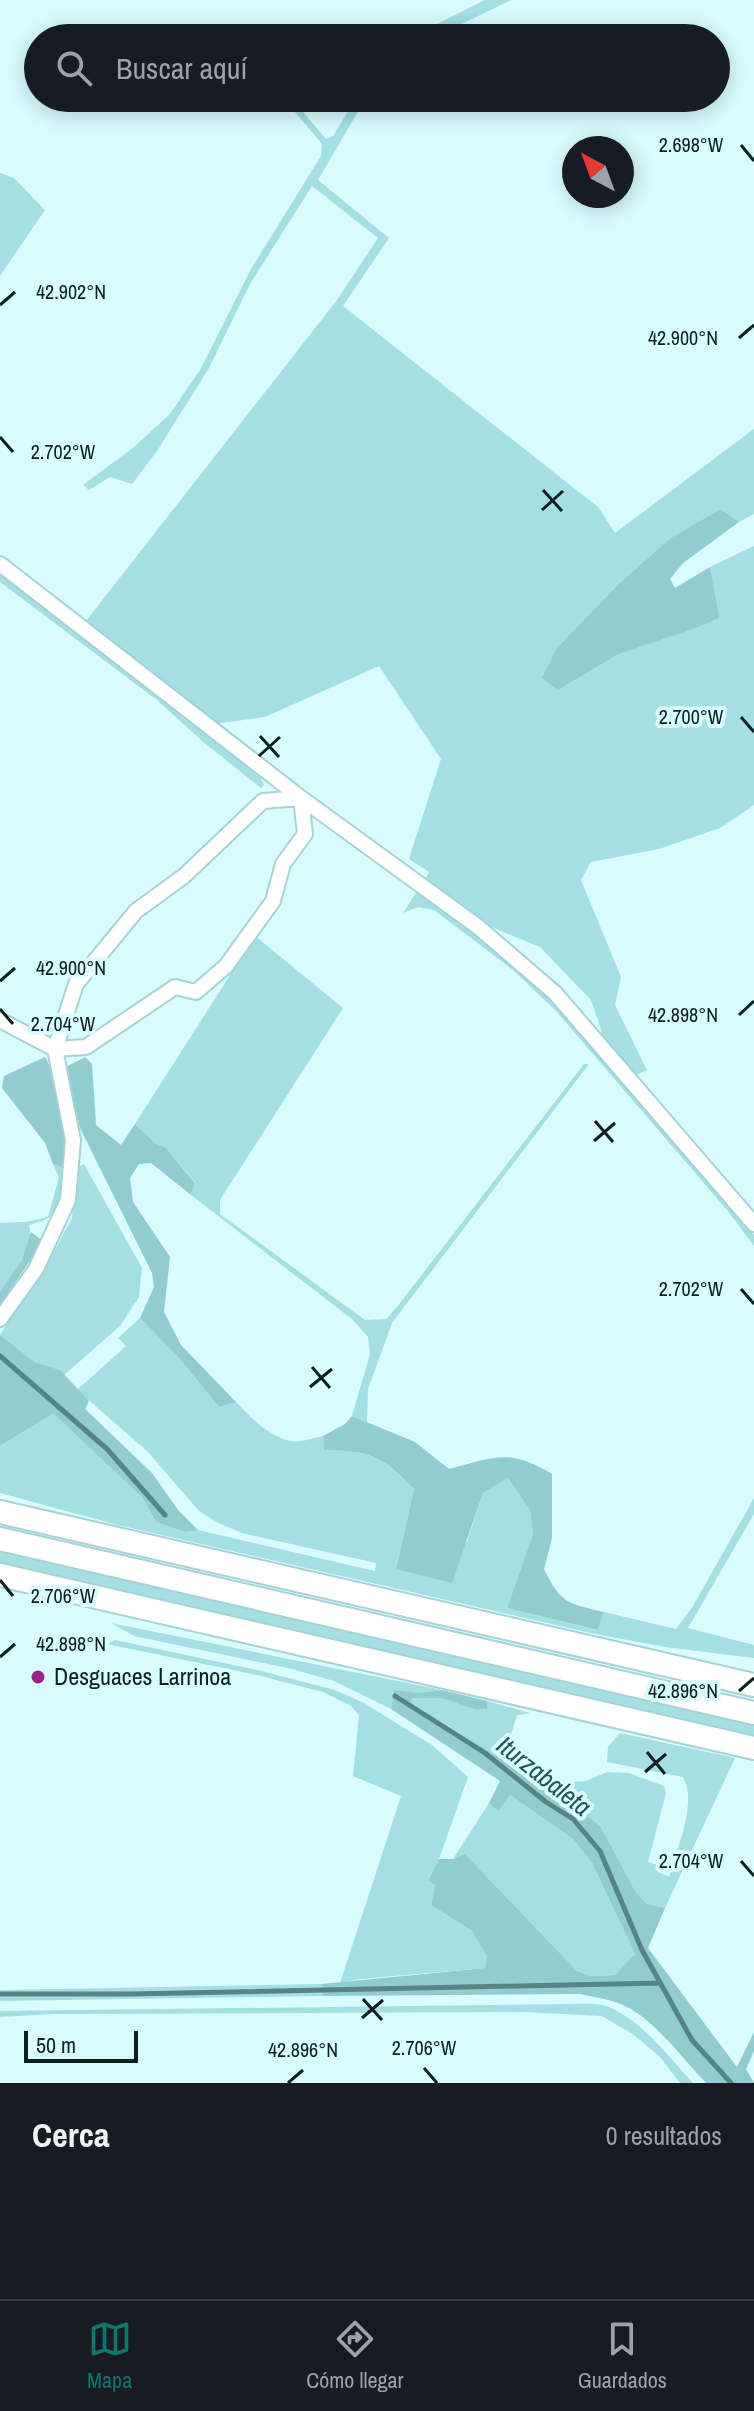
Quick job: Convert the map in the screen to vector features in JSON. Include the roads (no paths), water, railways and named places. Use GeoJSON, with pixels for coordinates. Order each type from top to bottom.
{"type":"FeatureCollection","features":[{"type":"Feature","properties":{"kind":"highway"},"geometry":{"type":"LineString","coordinates":[[0,1512],[754,1685]]}},
{"type":"Feature","properties":{"kind":"highway"},"geometry":{"type":"LineString","coordinates":[[0,1539],[754,1713]]}},
{"type":"Feature","properties":{"kind":"highway"},"geometry":{"type":"LineString","coordinates":[[0,1575],[754,1748]]}},
{"type":"Feature","properties":{"kind":"street"},"geometry":{"type":"LineString","coordinates":[[0,564],[301,798],[477,926],[555,993],[754,1224]]}},
{"type":"Feature","properties":{"kind":"street"},"geometry":{"type":"LineString","coordinates":[[0,1020],[55,1049],[86,1047],[175,987],[196,992],[226,966],[273,901],[283,864],[305,834],[301,798]]}},
{"type":"Feature","properties":{"kind":"street"},"geometry":{"type":"LineString","coordinates":[[0,1319],[36,1269],[68,1200],[73,1140],[55,1049],[76,984],[136,911],[184,876],[263,801],[301,798]]}},
{"type":"Feature","properties":{"kind":"waterway","name":"Iturzabaleta"},"geometry":{"type":"LineString","coordinates":[[0,1356],[107,1449],[165,1515]]}},
{"type":"Feature","properties":{"kind":"waterway","name":"Iturzabaleta"},"geometry":{"type":"LineString","coordinates":[[395,1696],[485,1753],[546,1802],[573,1819],[600,1851],[642,1950],[692,2040],[731,2083]]}},
{"type":"Feature","properties":{"kind":"waterway"},"geometry":{"type":"LineString","coordinates":[[0,1994],[660,1983]]}},
{"type":"Feature","properties":{"kind":"place","name":"Desguaces Larrinoa"},"geometry":{"type":"Point","coordinates":[38,1677]}}]}
